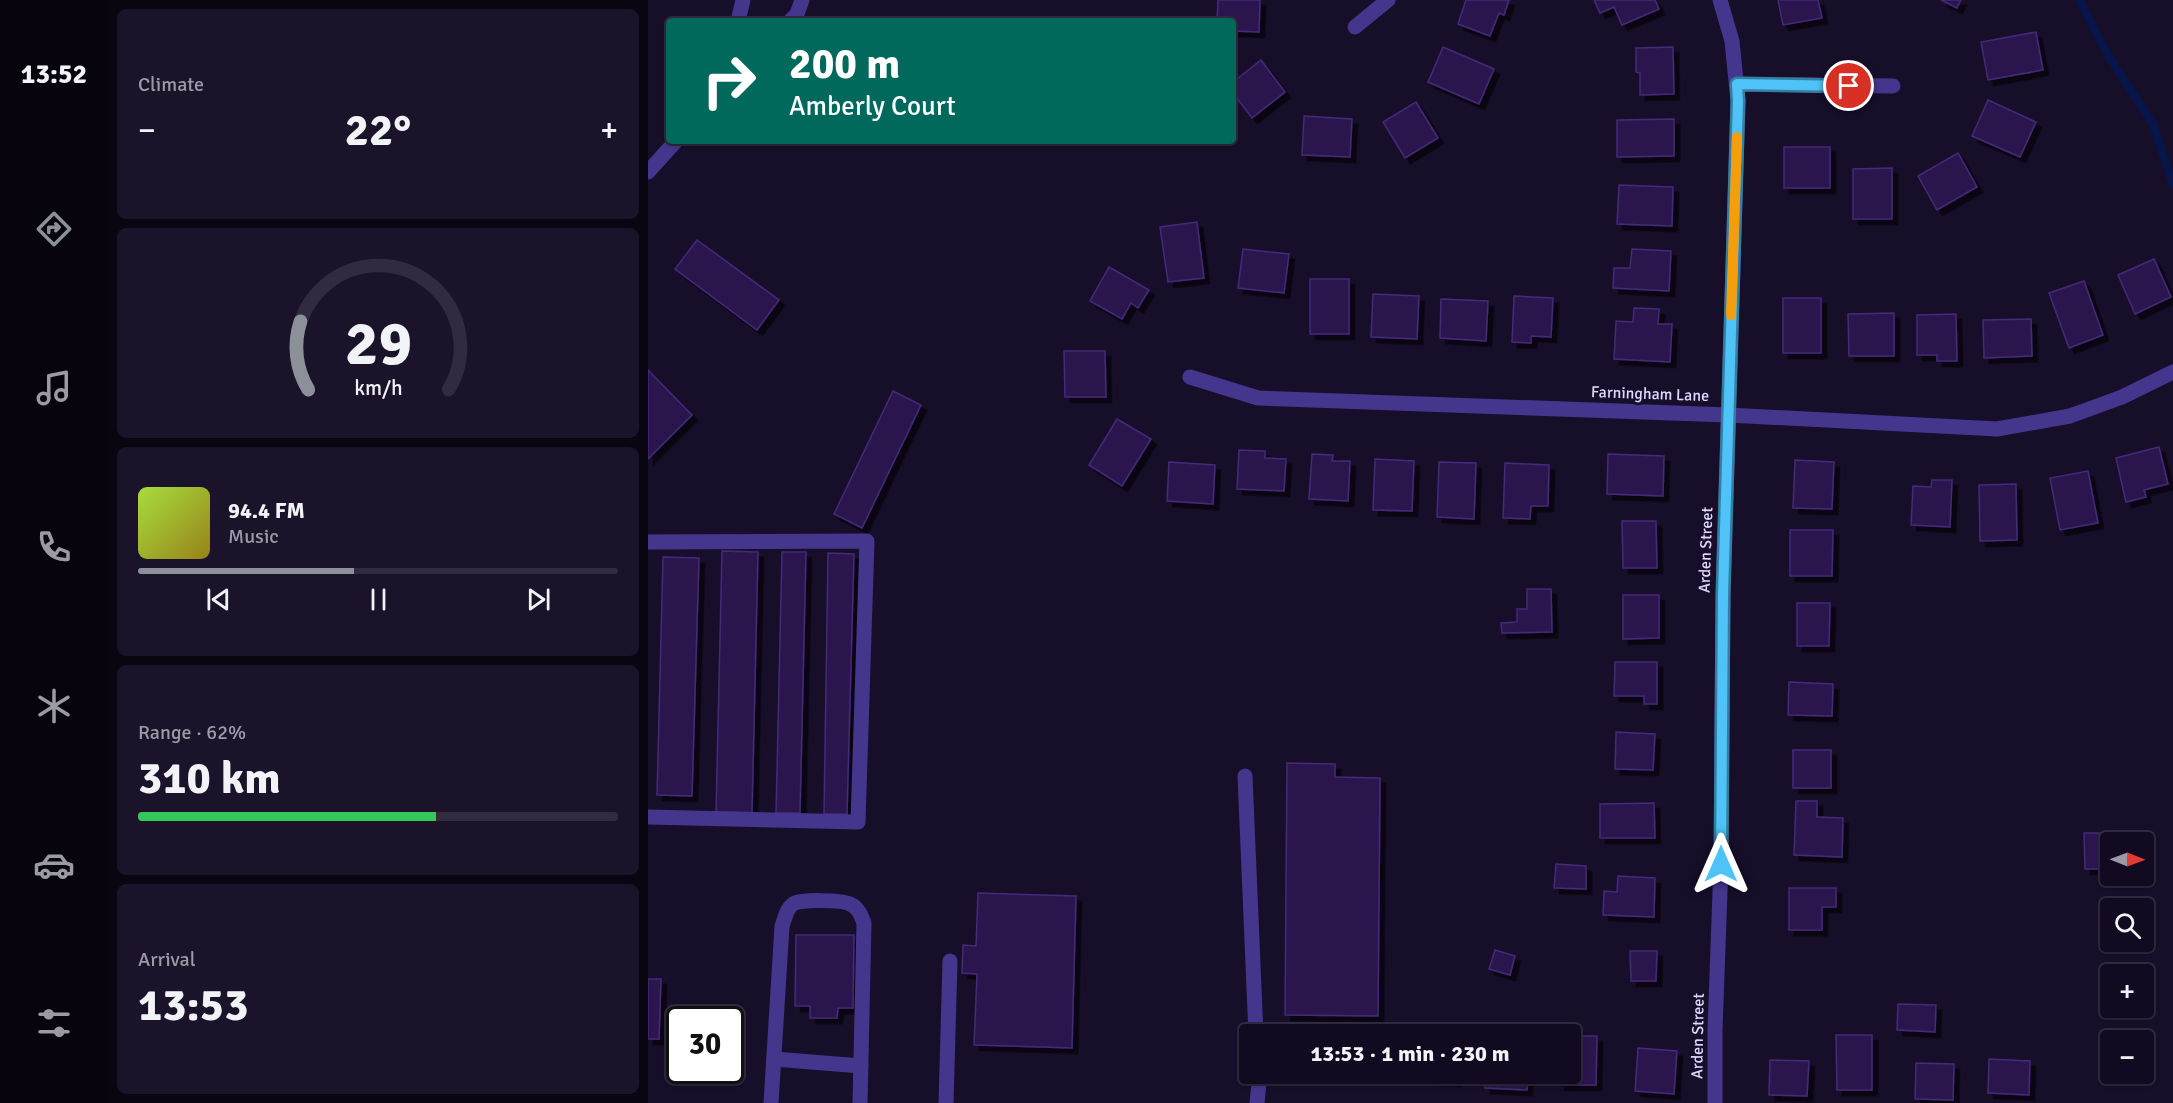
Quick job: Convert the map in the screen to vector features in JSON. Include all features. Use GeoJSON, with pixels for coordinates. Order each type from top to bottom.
{"type":"FeatureCollection","features":[{"type":"Feature","properties":{"kind":"street"},"geometry":{"type":"LineString","coordinates":[[739,18],[743,0]]}},
{"type":"Feature","properties":{"kind":"street"},"geometry":{"type":"LineString","coordinates":[[793,18],[798,14],[802,0]]}},
{"type":"Feature","properties":{"kind":"street"},"geometry":{"type":"LineString","coordinates":[[1355,27],[1388,0]]}},
{"type":"Feature","properties":{"kind":"street","name":"Arden Street"},"geometry":{"type":"LineString","coordinates":[[1715,1103],[1715,1030],[1721,864],[1723,595],[1738,101],[1732,41],[1720,0]]}},
{"type":"Feature","properties":{"kind":"street"},"geometry":{"type":"LineString","coordinates":[[1737,84],[1893,86]]}},
{"type":"Feature","properties":{"kind":"street"},"geometry":{"type":"LineString","coordinates":[[648,172],[673,144]]}},
{"type":"Feature","properties":{"kind":"street","name":"Farningham Lane"},"geometry":{"type":"LineString","coordinates":[[1190,377],[1258,398],[1728,415],[1997,429],[2070,416],[2122,397],[2173,372]]}},
{"type":"Feature","properties":{"kind":"street"},"geometry":{"type":"LineString","coordinates":[[648,542],[867,541],[858,822],[648,817]]}},
{"type":"Feature","properties":{"kind":"street"},"geometry":{"type":"LineString","coordinates":[[1245,776],[1256,1024]]}},
{"type":"Feature","properties":{"kind":"street"},"geometry":{"type":"LineString","coordinates":[[771,1103],[782,926],[793,904],[803,901],[849,903],[858,909],[864,923],[860,1103]]}},
{"type":"Feature","properties":{"kind":"street"},"geometry":{"type":"LineString","coordinates":[[946,1103],[950,961]]}},
{"type":"Feature","properties":{"kind":"street"},"geometry":{"type":"LineString","coordinates":[[774,1059],[861,1065]]}},
{"type":"Feature","properties":{"kind":"street"},"geometry":{"type":"LineString","coordinates":[[1257,1103],[1259,1084]]}},
{"type":"Feature","properties":{"kind":"building"},"geometry":{"type":"Polygon","coordinates":[[[1218,0],[1260,0],[1259,32],[1236,31],[1236,18],[1217,18],[1218,0]]]}},
{"type":"Feature","properties":{"kind":"building"},"geometry":{"type":"Polygon","coordinates":[[[1466,0],[1509,0],[1504,15],[1499,13],[1490,36],[1458,24],[1466,0]]]}},
{"type":"Feature","properties":{"kind":"building"},"geometry":{"type":"Polygon","coordinates":[[[1594,0],[1655,0],[1659,9],[1622,25],[1614,7],[1600,13],[1594,0]]]}},
{"type":"Feature","properties":{"kind":"building"},"geometry":{"type":"Polygon","coordinates":[[[1778,0],[1818,0],[1822,18],[1783,25],[1778,0]]]}},
{"type":"Feature","properties":{"kind":"building"},"geometry":{"type":"Polygon","coordinates":[[[1941,0],[1961,0],[1957,8],[1941,0]]]}},
{"type":"Feature","properties":{"kind":"building"},"geometry":{"type":"Polygon","coordinates":[[[2036,32],[2043,70],[1988,80],[1981,42],[2036,32]]]}},
{"type":"Feature","properties":{"kind":"building"},"geometry":{"type":"Polygon","coordinates":[[[1443,47],[1494,69],[1479,104],[1428,82],[1443,47]]]}},
{"type":"Feature","properties":{"kind":"building"},"geometry":{"type":"Polygon","coordinates":[[[1673,47],[1674,94],[1640,95],[1640,73],[1636,72],[1636,48],[1673,47]]]}},
{"type":"Feature","properties":{"kind":"building"},"geometry":{"type":"Polygon","coordinates":[[[1261,60],[1285,92],[1252,118],[1236,97],[1236,80],[1261,60]]]}},
{"type":"Feature","properties":{"kind":"building"},"geometry":{"type":"Polygon","coordinates":[[[1988,100],[2036,122],[2020,157],[1972,136],[1988,100]]]}},
{"type":"Feature","properties":{"kind":"building"},"geometry":{"type":"Polygon","coordinates":[[[1416,102],[1438,138],[1405,158],[1383,122],[1416,102]]]}},
{"type":"Feature","properties":{"kind":"building"},"geometry":{"type":"Polygon","coordinates":[[[1304,116],[1352,119],[1350,157],[1302,155],[1304,116]]]}},
{"type":"Feature","properties":{"kind":"building"},"geometry":{"type":"Polygon","coordinates":[[[1674,119],[1674,156],[1617,157],[1617,120],[1674,119]]]}},
{"type":"Feature","properties":{"kind":"building"},"geometry":{"type":"Polygon","coordinates":[[[1784,147],[1830,147],[1830,188],[1784,188],[1784,147]]]}},
{"type":"Feature","properties":{"kind":"building"},"geometry":{"type":"Polygon","coordinates":[[[1958,153],[1977,187],[1937,210],[1918,176],[1958,153]]]}},
{"type":"Feature","properties":{"kind":"building"},"geometry":{"type":"Polygon","coordinates":[[[1892,168],[1892,219],[1853,219],[1853,169],[1892,168]]]}},
{"type":"Feature","properties":{"kind":"building"},"geometry":{"type":"Polygon","coordinates":[[[1619,185],[1673,187],[1672,226],[1617,224],[1619,185]]]}},
{"type":"Feature","properties":{"kind":"building"},"geometry":{"type":"Polygon","coordinates":[[[1197,222],[1204,278],[1168,282],[1160,227],[1197,222]]]}},
{"type":"Feature","properties":{"kind":"building"},"geometry":{"type":"Polygon","coordinates":[[[697,240],[779,300],[757,330],[675,269],[697,240]]]}},
{"type":"Feature","properties":{"kind":"building"},"geometry":{"type":"Polygon","coordinates":[[[1243,249],[1289,254],[1284,293],[1238,288],[1243,249]]]}},
{"type":"Feature","properties":{"kind":"building"},"geometry":{"type":"Polygon","coordinates":[[[1632,249],[1671,251],[1669,291],[1613,288],[1614,268],[1630,268],[1632,249]]]}},
{"type":"Feature","properties":{"kind":"building"},"geometry":{"type":"Polygon","coordinates":[[[2154,259],[2171,297],[2135,314],[2118,275],[2154,259]]]}},
{"type":"Feature","properties":{"kind":"building"},"geometry":{"type":"Polygon","coordinates":[[[1109,267],[1149,290],[1138,308],[1131,303],[1122,319],[1090,301],[1109,267]]]}},
{"type":"Feature","properties":{"kind":"building"},"geometry":{"type":"Polygon","coordinates":[[[1310,279],[1349,279],[1349,334],[1310,334],[1310,279]]]}},
{"type":"Feature","properties":{"kind":"building"},"geometry":{"type":"Polygon","coordinates":[[[2084,281],[2103,335],[2069,348],[2049,293],[2084,281]]]}},
{"type":"Feature","properties":{"kind":"building"},"geometry":{"type":"Polygon","coordinates":[[[1373,294],[1419,296],[1417,339],[1371,337],[1373,294]]]}},
{"type":"Feature","properties":{"kind":"building"},"geometry":{"type":"Polygon","coordinates":[[[1514,296],[1553,298],[1551,337],[1531,336],[1531,343],[1512,342],[1514,296]]]}},
{"type":"Feature","properties":{"kind":"building"},"geometry":{"type":"Polygon","coordinates":[[[1783,298],[1821,298],[1821,353],[1783,353],[1783,298]]]}},
{"type":"Feature","properties":{"kind":"building"},"geometry":{"type":"Polygon","coordinates":[[[1441,299],[1488,301],[1486,341],[1440,338],[1441,299]]]}},
{"type":"Feature","properties":{"kind":"building"},"geometry":{"type":"Polygon","coordinates":[[[1634,308],[1659,309],[1658,324],[1672,324],[1670,362],[1614,359],[1616,321],[1633,322],[1634,308]]]}},
{"type":"Feature","properties":{"kind":"building"},"geometry":{"type":"Polygon","coordinates":[[[1894,313],[1894,356],[1849,356],[1848,314],[1894,313]]]}},
{"type":"Feature","properties":{"kind":"building"},"geometry":{"type":"Polygon","coordinates":[[[1956,314],[1957,361],[1937,361],[1937,355],[1917,355],[1917,315],[1956,314]]]}},
{"type":"Feature","properties":{"kind":"building"},"geometry":{"type":"Polygon","coordinates":[[[2031,319],[2032,356],[1984,358],[1983,320],[2031,319]]]}},
{"type":"Feature","properties":{"kind":"building"},"geometry":{"type":"Polygon","coordinates":[[[1064,351],[1105,351],[1106,397],[1065,397],[1064,351]]]}},
{"type":"Feature","properties":{"kind":"building"},"geometry":{"type":"Polygon","coordinates":[[[648,370],[692,415],[648,459],[648,370]]]}},
{"type":"Feature","properties":{"kind":"building"},"geometry":{"type":"Polygon","coordinates":[[[893,391],[921,405],[862,528],[834,514],[893,391]]]}},
{"type":"Feature","properties":{"kind":"building"},"geometry":{"type":"Polygon","coordinates":[[[1117,419],[1151,439],[1122,486],[1089,465],[1117,419]]]}},
{"type":"Feature","properties":{"kind":"building"},"geometry":{"type":"Polygon","coordinates":[[[2159,447],[2168,484],[2144,490],[2146,497],[2126,502],[2116,458],[2159,447]]]}},
{"type":"Feature","properties":{"kind":"building"},"geometry":{"type":"Polygon","coordinates":[[[1239,450],[1265,451],[1265,458],[1286,459],[1284,491],[1237,489],[1239,450]]]}},
{"type":"Feature","properties":{"kind":"building"},"geometry":{"type":"Polygon","coordinates":[[[1312,454],[1333,455],[1332,461],[1350,461],[1348,501],[1309,499],[1312,454]]]}},
{"type":"Feature","properties":{"kind":"building"},"geometry":{"type":"Polygon","coordinates":[[[1608,454],[1664,456],[1663,496],[1607,494],[1608,454]]]}},
{"type":"Feature","properties":{"kind":"building"},"geometry":{"type":"Polygon","coordinates":[[[1375,459],[1414,461],[1412,511],[1373,510],[1375,459]]]}},
{"type":"Feature","properties":{"kind":"building"},"geometry":{"type":"Polygon","coordinates":[[[1795,460],[1834,462],[1832,509],[1793,508],[1795,460]]]}},
{"type":"Feature","properties":{"kind":"building"},"geometry":{"type":"Polygon","coordinates":[[[1169,462],[1215,465],[1213,504],[1167,501],[1169,462]]]}},
{"type":"Feature","properties":{"kind":"building"},"geometry":{"type":"Polygon","coordinates":[[[1439,462],[1476,463],[1474,519],[1437,517],[1439,462]]]}},
{"type":"Feature","properties":{"kind":"building"},"geometry":{"type":"Polygon","coordinates":[[[1505,463],[1549,465],[1548,506],[1531,506],[1530,519],[1503,518],[1505,463]]]}},
{"type":"Feature","properties":{"kind":"building"},"geometry":{"type":"Polygon","coordinates":[[[2088,471],[2098,523],[2060,530],[2050,478],[2088,471]]]}},
{"type":"Feature","properties":{"kind":"building"},"geometry":{"type":"Polygon","coordinates":[[[1932,480],[1952,480],[1950,527],[1911,525],[1913,486],[1931,487],[1932,480]]]}},
{"type":"Feature","properties":{"kind":"building"},"geometry":{"type":"Polygon","coordinates":[[[2016,484],[2017,540],[1980,541],[1979,485],[2016,484]]]}},
{"type":"Feature","properties":{"kind":"building"},"geometry":{"type":"Polygon","coordinates":[[[1622,521],[1656,521],[1657,568],[1623,568],[1622,521]]]}},
{"type":"Feature","properties":{"kind":"building"},"geometry":{"type":"Polygon","coordinates":[[[1790,530],[1833,530],[1832,576],[1790,576],[1790,530]]]}},
{"type":"Feature","properties":{"kind":"building"},"geometry":{"type":"Polygon","coordinates":[[[722,551],[758,552],[752,813],[716,812],[722,551]]]}},
{"type":"Feature","properties":{"kind":"building"},"geometry":{"type":"Polygon","coordinates":[[[782,552],[806,552],[800,813],[776,813],[782,552]]]}},
{"type":"Feature","properties":{"kind":"building"},"geometry":{"type":"Polygon","coordinates":[[[828,553],[854,554],[847,814],[824,814],[828,553]]]}},
{"type":"Feature","properties":{"kind":"building"},"geometry":{"type":"Polygon","coordinates":[[[663,557],[699,558],[692,796],[657,795],[663,557]]]}},
{"type":"Feature","properties":{"kind":"building"},"geometry":{"type":"Polygon","coordinates":[[[1527,589],[1551,589],[1552,632],[1502,633],[1501,623],[1517,622],[1517,609],[1527,609],[1527,589]]]}},
{"type":"Feature","properties":{"kind":"building"},"geometry":{"type":"Polygon","coordinates":[[[1623,595],[1659,595],[1659,638],[1623,639],[1623,595]]]}},
{"type":"Feature","properties":{"kind":"building"},"geometry":{"type":"Polygon","coordinates":[[[1797,603],[1830,603],[1829,646],[1797,646],[1797,603]]]}},
{"type":"Feature","properties":{"kind":"building"},"geometry":{"type":"Polygon","coordinates":[[[1615,662],[1657,662],[1657,704],[1644,704],[1644,696],[1614,696],[1615,662]]]}},
{"type":"Feature","properties":{"kind":"building"},"geometry":{"type":"Polygon","coordinates":[[[1789,682],[1833,684],[1832,716],[1788,715],[1789,682]]]}},
{"type":"Feature","properties":{"kind":"building"},"geometry":{"type":"Polygon","coordinates":[[[1616,732],[1655,734],[1653,770],[1615,769],[1616,732]]]}},
{"type":"Feature","properties":{"kind":"building"},"geometry":{"type":"Polygon","coordinates":[[[1793,750],[1831,750],[1831,788],[1793,788],[1793,750]]]}},
{"type":"Feature","properties":{"kind":"building"},"geometry":{"type":"Polygon","coordinates":[[[1287,763],[1335,764],[1335,777],[1380,778],[1378,1016],[1285,1015],[1287,763]]]}},
{"type":"Feature","properties":{"kind":"building"},"geometry":{"type":"Polygon","coordinates":[[[1796,801],[1817,801],[1817,817],[1843,818],[1842,857],[1794,855],[1796,801]]]}},
{"type":"Feature","properties":{"kind":"building"},"geometry":{"type":"Polygon","coordinates":[[[1654,803],[1655,838],[1600,838],[1600,804],[1654,803]]]}},
{"type":"Feature","properties":{"kind":"building"},"geometry":{"type":"Polygon","coordinates":[[[2084,833],[2100,833],[2100,869],[2085,869],[2084,833]]]}},
{"type":"Feature","properties":{"kind":"building"},"geometry":{"type":"Polygon","coordinates":[[[1556,864],[1586,866],[1586,889],[1554,888],[1556,864]]]}},
{"type":"Feature","properties":{"kind":"building"},"geometry":{"type":"Polygon","coordinates":[[[1618,876],[1655,878],[1654,917],[1603,915],[1604,891],[1617,892],[1618,876]]]}},
{"type":"Feature","properties":{"kind":"building"},"geometry":{"type":"Polygon","coordinates":[[[1789,888],[1836,888],[1836,907],[1822,907],[1822,930],[1789,930],[1789,888]]]}},
{"type":"Feature","properties":{"kind":"building"},"geometry":{"type":"Polygon","coordinates":[[[978,893],[1076,896],[1072,1048],[974,1045],[977,974],[962,973],[963,945],[976,946],[978,893]]]}},
{"type":"Feature","properties":{"kind":"building"},"geometry":{"type":"Polygon","coordinates":[[[796,935],[854,935],[853,1008],[838,1008],[837,1018],[810,1018],[810,1006],[795,1006],[796,935]]]}},
{"type":"Feature","properties":{"kind":"building"},"geometry":{"type":"Polygon","coordinates":[[[1495,950],[1515,956],[1510,975],[1489,969],[1495,950]]]}},
{"type":"Feature","properties":{"kind":"building"},"geometry":{"type":"Polygon","coordinates":[[[1630,951],[1657,951],[1656,981],[1631,981],[1630,951]]]}},
{"type":"Feature","properties":{"kind":"building"},"geometry":{"type":"Polygon","coordinates":[[[648,979],[661,979],[659,1039],[648,1039],[648,979]]]}},
{"type":"Feature","properties":{"kind":"building"},"geometry":{"type":"Polygon","coordinates":[[[1898,1004],[1936,1005],[1935,1032],[1897,1030],[1898,1004]]]}},
{"type":"Feature","properties":{"kind":"building"},"geometry":{"type":"Polygon","coordinates":[[[1836,1035],[1872,1035],[1872,1090],[1837,1090],[1836,1035]]]}},
{"type":"Feature","properties":{"kind":"building"},"geometry":{"type":"Polygon","coordinates":[[[1581,1036],[1597,1036],[1596,1085],[1559,1085],[1581,1084],[1581,1036]]]}},
{"type":"Feature","properties":{"kind":"building"},"geometry":{"type":"Polygon","coordinates":[[[1638,1048],[1677,1051],[1674,1094],[1635,1091],[1638,1048]]]}},
{"type":"Feature","properties":{"kind":"building"},"geometry":{"type":"Polygon","coordinates":[[[1989,1059],[2030,1061],[2029,1095],[1988,1093],[1989,1059]]]}},
{"type":"Feature","properties":{"kind":"building"},"geometry":{"type":"Polygon","coordinates":[[[1770,1060],[1809,1061],[1807,1096],[1769,1095],[1770,1060]]]}},
{"type":"Feature","properties":{"kind":"building"},"geometry":{"type":"Polygon","coordinates":[[[1916,1063],[1954,1064],[1953,1100],[1915,1099],[1916,1063]]]}},
{"type":"Feature","properties":{"kind":"building"},"geometry":{"type":"Polygon","coordinates":[[[1485,1084],[1527,1084],[1527,1090],[1485,1088],[1485,1084]]]}},
{"type":"Feature","properties":{"kind":"waterway"},"geometry":{"type":"LineString","coordinates":[[2079,0],[2109,57],[2153,124],[2173,185]]}},
{"type":"Feature","properties":{"kind":"slow traffic"},"geometry":{"type":"LineString","coordinates":[[1731,315],[1737,137]]}},
{"type":"Feature","properties":{"kind":"route"},"geometry":{"type":"LineString","coordinates":[[1721,864],[1723,595],[1737,84],[1849,86]]}}]}
